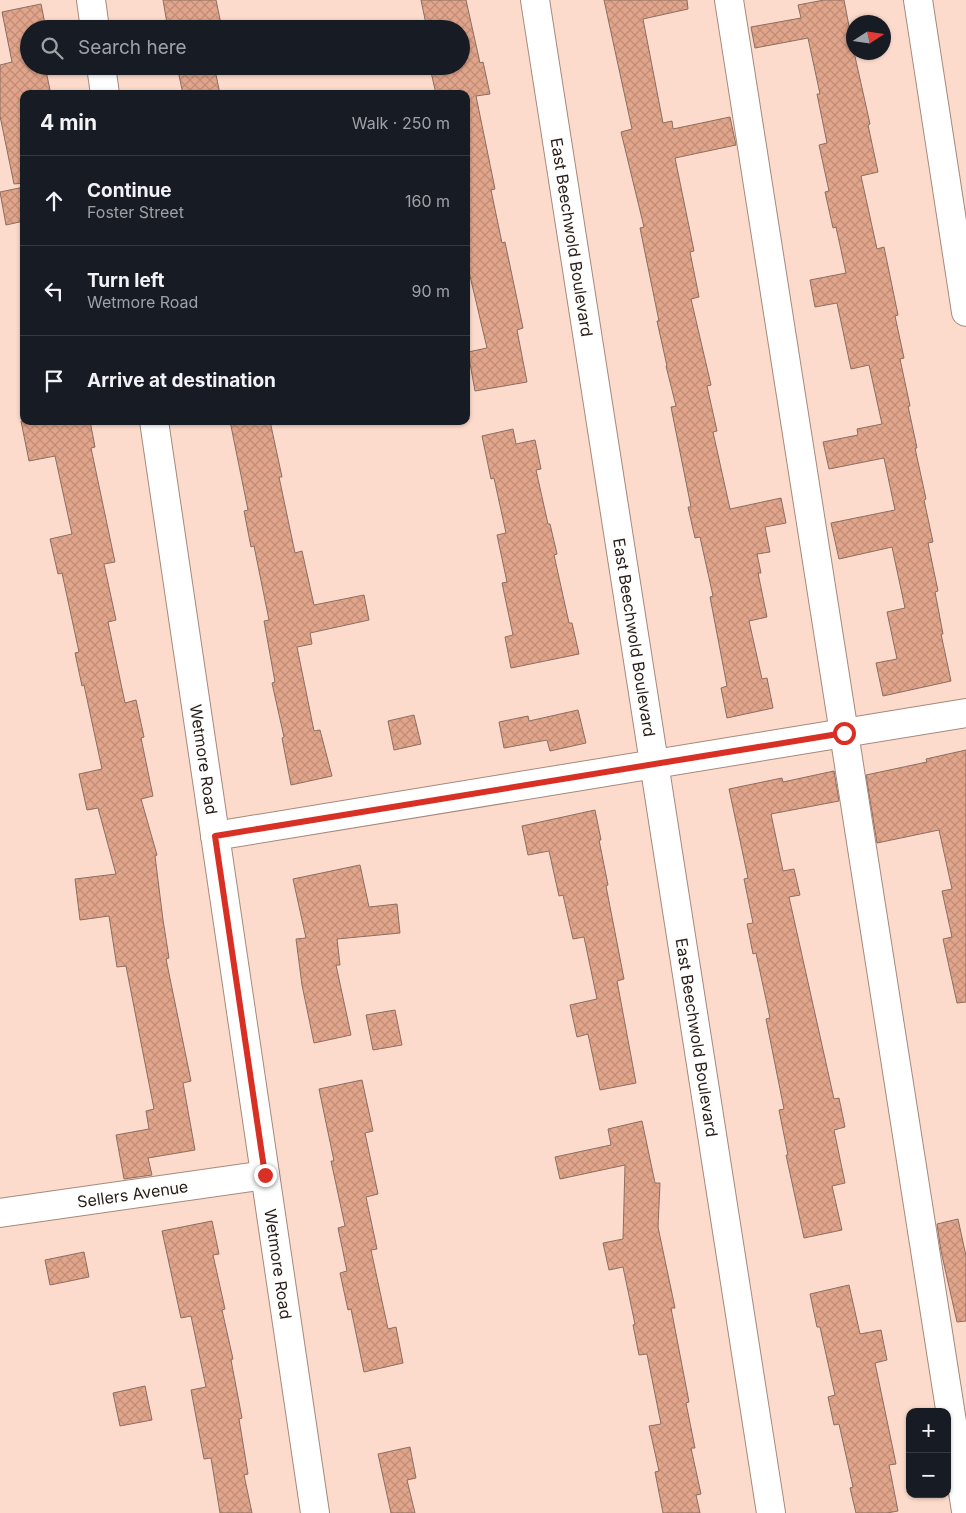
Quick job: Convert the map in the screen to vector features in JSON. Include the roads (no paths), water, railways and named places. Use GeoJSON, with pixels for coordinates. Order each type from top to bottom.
{"type":"FeatureCollection","features":[{"type":"Feature","properties":{"kind":"street"},"geometry":{"type":"LineString","coordinates":[[91,0],[94,20]]}},
{"type":"Feature","properties":{"kind":"street","name":"East Beechwold Boulevard"},"geometry":{"type":"LineString","coordinates":[[535,0],[771,1513]]}},
{"type":"Feature","properties":{"kind":"street"},"geometry":{"type":"LineString","coordinates":[[729,0],[966,1511]]}},
{"type":"Feature","properties":{"kind":"street"},"geometry":{"type":"LineString","coordinates":[[918,0],[966,312]]}},
{"type":"Feature","properties":{"kind":"street"},"geometry":{"type":"LineString","coordinates":[[102,75],[104,90]]}},
{"type":"Feature","properties":{"kind":"street","name":"Wetmore Road"},"geometry":{"type":"LineString","coordinates":[[155,425],[315,1513]]}},
{"type":"Feature","properties":{"kind":"street"},"geometry":{"type":"LineString","coordinates":[[215,836],[966,713]]}},
{"type":"Feature","properties":{"kind":"street","name":"Sellers Avenue"},"geometry":{"type":"LineString","coordinates":[[0,1213],[265,1175]]}}]}
